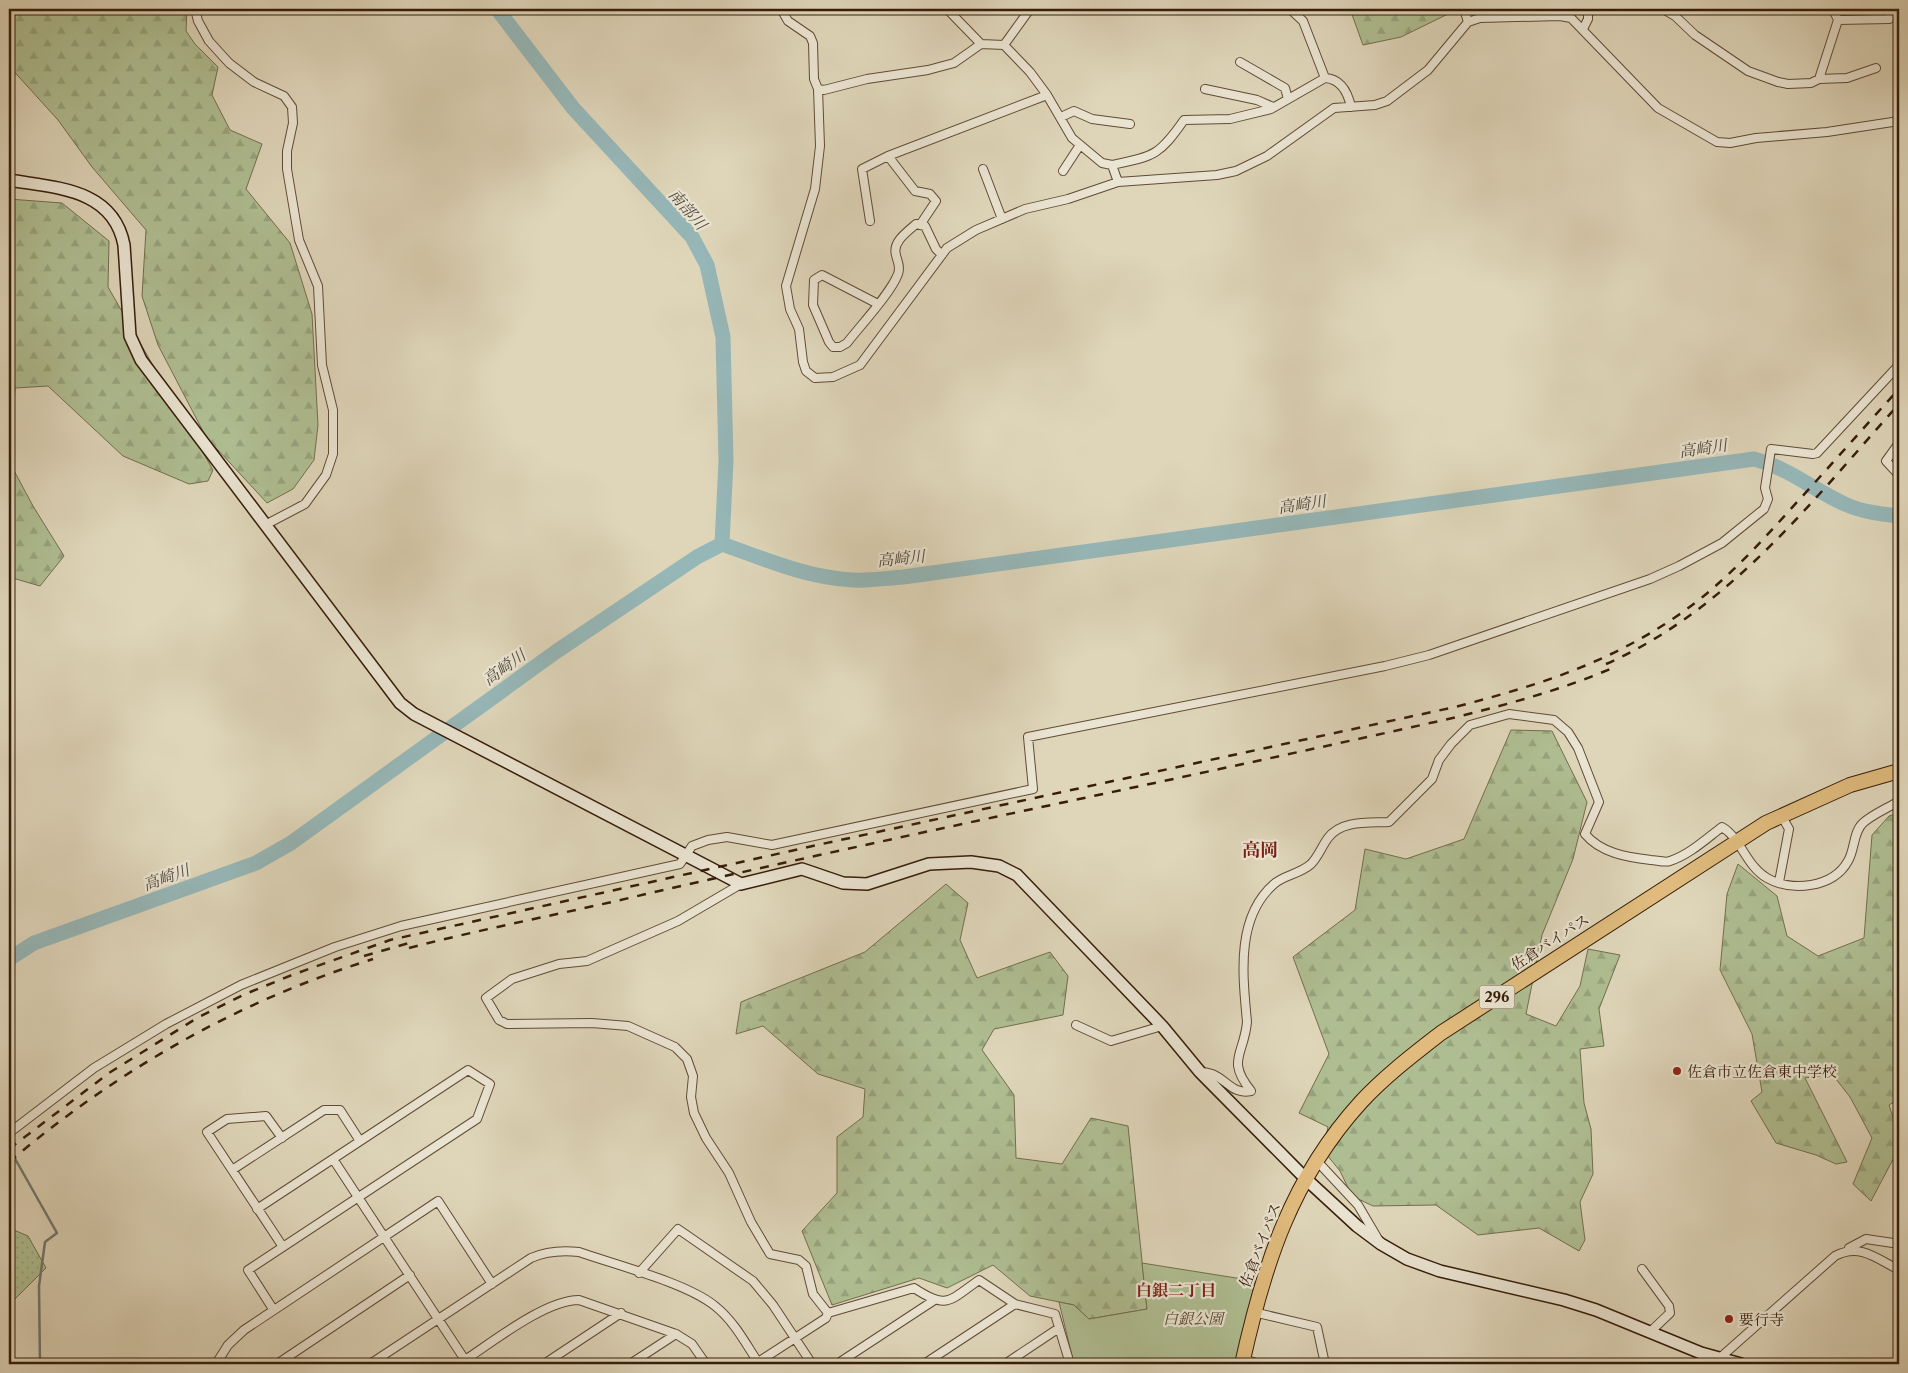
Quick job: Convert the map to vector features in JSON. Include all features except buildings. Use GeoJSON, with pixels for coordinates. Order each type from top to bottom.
{"type":"FeatureCollection","features":[{"type":"Feature","properties":{"kind":"highway","name":"佐倉バイパス"},"geometry":{"type":"LineString","coordinates":[[1242,1362],[1260,1284],[1286,1214],[1316,1160],[1361,1102],[1400,1065],[1441,1033],[1736,841],[1781,816],[1850,785],[1899,771]]}},
{"type":"Feature","properties":{"kind":"street"},"geometry":{"type":"LineString","coordinates":[[195,9],[198,21],[209,41],[229,63],[254,82],[284,96],[292,107],[293,123],[287,151],[287,169],[299,240],[318,286],[322,366],[333,410],[333,454],[326,475],[305,504],[265,525]]}},
{"type":"Feature","properties":{"kind":"street"},"geometry":{"type":"LineString","coordinates":[[781,9],[788,21],[810,36],[813,43],[814,79],[818,89],[820,146],[815,189],[786,286],[790,309],[798,330],[802,362],[806,371],[815,378],[833,377],[860,365],[947,248],[976,230],[1025,209],[1068,199],[1118,182],[1217,175],[1236,171],[1267,156],[1334,108],[1375,105],[1387,101],[1428,70],[1468,22],[1480,18],[1560,16],[1570,18],[1583,29],[1658,108],[1716,142],[1730,143],[1756,138],[1827,132],[1899,120]]}},
{"type":"Feature","properties":{"kind":"street"},"geometry":{"type":"LineString","coordinates":[[947,9],[981,44]]}},
{"type":"Feature","properties":{"kind":"street"},"geometry":{"type":"LineString","coordinates":[[1004,45],[1030,9]]}},
{"type":"Feature","properties":{"kind":"street"},"geometry":{"type":"LineString","coordinates":[[1290,9],[1303,21],[1325,78]]}},
{"type":"Feature","properties":{"kind":"street"},"geometry":{"type":"LineString","coordinates":[[1464,9],[1468,22]]}},
{"type":"Feature","properties":{"kind":"street"},"geometry":{"type":"LineString","coordinates":[[1583,29],[1588,19],[1588,9]]}},
{"type":"Feature","properties":{"kind":"street"},"geometry":{"type":"LineString","coordinates":[[1663,9],[1675,16],[1695,35],[1748,71],[1788,84],[1811,83],[1819,79],[1847,78],[1876,68]]}},
{"type":"Feature","properties":{"kind":"street"},"geometry":{"type":"LineString","coordinates":[[1819,79],[1838,20],[1832,9]]}},
{"type":"Feature","properties":{"kind":"street"},"geometry":{"type":"LineString","coordinates":[[1838,20],[1889,19],[1890,9]]}},
{"type":"Feature","properties":{"kind":"street"},"geometry":{"type":"LineString","coordinates":[[818,89],[824,90],[867,79],[928,70],[954,63],[981,44],[1004,45]]}},
{"type":"Feature","properties":{"kind":"street"},"geometry":{"type":"LineString","coordinates":[[1004,45],[1010,54],[1030,72],[1047,95],[1072,138],[1102,163],[1112,165],[1153,155],[1172,136],[1184,120],[1230,119],[1274,107],[1325,78],[1330,78],[1343,87],[1349,97],[1351,107]]}},
{"type":"Feature","properties":{"kind":"street"},"geometry":{"type":"LineString","coordinates":[[1240,62],[1285,88],[1288,99]]}},
{"type":"Feature","properties":{"kind":"street"},"geometry":{"type":"LineString","coordinates":[[1205,89],[1257,100],[1274,107]]}},
{"type":"Feature","properties":{"kind":"street"},"geometry":{"type":"LineString","coordinates":[[870,221],[862,169],[888,156],[1047,95]]}},
{"type":"Feature","properties":{"kind":"street"},"geometry":{"type":"LineString","coordinates":[[1061,117],[1074,111],[1092,119],[1130,124]]}},
{"type":"Feature","properties":{"kind":"street"},"geometry":{"type":"LineString","coordinates":[[1063,171],[1080,145]]}},
{"type":"Feature","properties":{"kind":"street"},"geometry":{"type":"LineString","coordinates":[[888,156],[915,191],[930,194],[936,201],[920,225]]}},
{"type":"Feature","properties":{"kind":"street"},"geometry":{"type":"LineString","coordinates":[[1112,165],[1118,182]]}},
{"type":"Feature","properties":{"kind":"street"},"geometry":{"type":"LineString","coordinates":[[983,169],[1002,219]]}},
{"type":"Feature","properties":{"kind":"street"},"geometry":{"type":"LineString","coordinates":[[9,180],[88,196],[112,215],[122,234],[124,245],[130,336],[134,349],[400,703],[414,714],[741,884]]}},
{"type":"Feature","properties":{"kind":"street"},"geometry":{"type":"LineString","coordinates":[[878,304],[822,276],[814,280],[814,305],[833,347],[840,347],[847,344],[878,304],[899,273],[899,264],[894,252],[897,242],[916,224],[925,226],[936,249],[942,255]]}},
{"type":"Feature","properties":{"kind":"street"},"geometry":{"type":"LineString","coordinates":[[9,1133],[94,1068],[166,1024],[241,985],[371,934],[680,864],[692,846],[708,840],[727,837],[772,845],[1033,790],[1028,737],[1385,666],[1429,655],[1476,637],[1577,605],[1650,579],[1722,543],[1764,509],[1768,499],[1765,488],[1771,449],[1817,453],[1899,365]]}},
{"type":"Feature","properties":{"kind":"street"},"geometry":{"type":"LineString","coordinates":[[1899,443],[1886,461],[1899,475]]}},
{"type":"Feature","properties":{"kind":"street"},"geometry":{"type":"LineString","coordinates":[[1200,1072],[1213,1074],[1230,1088],[1244,1093],[1251,1091],[1241,1079],[1238,1070],[1238,1055],[1246,1033],[1247,1022],[1244,956],[1251,918],[1261,898],[1275,883],[1301,871],[1311,863],[1329,836],[1340,827],[1360,823],[1388,822],[1432,779],[1439,760],[1451,744],[1470,725],[1509,714],[1554,720],[1568,732],[1578,748],[1599,802],[1584,834],[1592,842],[1604,849],[1624,856],[1668,862],[1687,852],[1722,828],[1729,832],[1756,868],[1767,878],[1797,886],[1812,885],[1839,873],[1848,862],[1854,840],[1863,823],[1899,801]]}},
{"type":"Feature","properties":{"kind":"street"},"geometry":{"type":"LineString","coordinates":[[1779,882],[1789,828],[1781,816]]}},
{"type":"Feature","properties":{"kind":"street"},"geometry":{"type":"LineString","coordinates":[[828,1313],[813,1294],[806,1266],[800,1260],[770,1254],[751,1222],[729,1173],[706,1138],[694,1113],[691,1097],[693,1076],[687,1059],[675,1046],[628,1026],[592,1023],[507,1024],[499,1020],[486,998],[512,980],[559,964],[587,961],[670,924],[741,884],[802,868],[843,883],[868,884],[929,864],[971,862],[999,866],[1017,875],[1162,1026],[1200,1072],[1306,1179],[1357,1226],[1381,1244],[1407,1259],[1440,1271],[1564,1300],[1650,1332],[1716,1361],[1741,1364]]}},
{"type":"Feature","properties":{"kind":"street"},"geometry":{"type":"LineString","coordinates":[[1076,1024],[1111,1041],[1162,1026]]}},
{"type":"Feature","properties":{"kind":"street"},"geometry":{"type":"LineString","coordinates":[[257,1209],[468,1070],[490,1084],[477,1119],[248,1270],[273,1309]]}},
{"type":"Feature","properties":{"kind":"street"},"geometry":{"type":"LineString","coordinates":[[232,1170],[324,1110],[340,1110],[360,1141]]}},
{"type":"Feature","properties":{"kind":"street"},"geometry":{"type":"LineString","coordinates":[[282,1138],[266,1116],[227,1119],[207,1132],[283,1247]]}},
{"type":"Feature","properties":{"kind":"street"},"geometry":{"type":"LineString","coordinates":[[333,1159],[439,1319],[464,1363],[556,1303],[579,1300],[676,1334],[692,1344],[706,1364]]}},
{"type":"Feature","properties":{"kind":"street"},"geometry":{"type":"LineString","coordinates":[[1316,1160],[1358,1205],[1381,1244]]}},
{"type":"Feature","properties":{"kind":"street"},"geometry":{"type":"LineString","coordinates":[[216,1364],[228,1345],[244,1330],[438,1201],[492,1284]]}},
{"type":"Feature","properties":{"kind":"street"},"geometry":{"type":"LineString","coordinates":[[639,1273],[678,1230],[753,1281],[764,1293],[812,1364]]}},
{"type":"Feature","properties":{"kind":"street"},"geometry":{"type":"LineString","coordinates":[[1716,1361],[1835,1256],[1866,1239],[1892,1243],[1899,1242]]}},
{"type":"Feature","properties":{"kind":"street"},"geometry":{"type":"LineString","coordinates":[[1847,1250],[1863,1252],[1899,1270]]}},
{"type":"Feature","properties":{"kind":"street"},"geometry":{"type":"LineString","coordinates":[[370,1364],[531,1258],[553,1251],[579,1252],[681,1287],[716,1306],[732,1323],[757,1364],[826,1318],[828,1313],[914,1288],[933,1301]]}},
{"type":"Feature","properties":{"kind":"street"},"geometry":{"type":"LineString","coordinates":[[1642,1269],[1669,1306],[1670,1313],[1650,1332]]}},
{"type":"Feature","properties":{"kind":"street"},"geometry":{"type":"LineString","coordinates":[[277,1364],[410,1275]]}},
{"type":"Feature","properties":{"kind":"street"},"geometry":{"type":"LineString","coordinates":[[837,1364],[933,1301],[946,1301],[979,1280],[1015,1304],[1055,1314],[1070,1364]]}},
{"type":"Feature","properties":{"kind":"street"},"geometry":{"type":"LineString","coordinates":[[924,1364],[1015,1304]]}},
{"type":"Feature","properties":{"kind":"street"},"geometry":{"type":"LineString","coordinates":[[1253,1312],[1317,1326],[1324,1364]]}},
{"type":"Feature","properties":{"kind":"street"},"geometry":{"type":"LineString","coordinates":[[544,1364],[621,1314]]}},
{"type":"Feature","properties":{"kind":"street"},"geometry":{"type":"LineString","coordinates":[[1005,1364],[1059,1328]]}},
{"type":"Feature","properties":{"kind":"street"},"geometry":{"type":"LineString","coordinates":[[630,1364],[676,1334]]}},
{"type":"Feature","properties":{"kind":"street"},"geometry":{"type":"LineString","coordinates":[[1242,1362],[1260,1364]]}},
{"type":"Feature","properties":{"kind":"green space"},"geometry":{"type":"Polygon","coordinates":[[[9,9],[187,9],[186,31],[195,44],[218,67],[212,95],[230,130],[262,144],[246,189],[290,243],[312,314],[318,425],[314,460],[293,489],[267,503],[206,437],[158,345],[142,296],[146,230],[92,167],[58,120],[9,66],[9,9]]]}},
{"type":"Feature","properties":{"kind":"green space"},"geometry":{"type":"Polygon","coordinates":[[[1350,9],[1448,9],[1450,13],[1401,37],[1363,45],[1350,9]]]}},
{"type":"Feature","properties":{"kind":"green space"},"geometry":{"type":"Polygon","coordinates":[[[9,199],[62,203],[109,241],[108,287],[213,470],[208,481],[189,484],[123,456],[48,386],[15,388],[11,465],[33,506],[64,556],[40,586],[9,577],[9,199]]]}},
{"type":"Feature","properties":{"kind":"green space"},"geometry":{"type":"Polygon","coordinates":[[[1511,730],[1552,731],[1587,802],[1573,859],[1542,935],[1526,1014],[1556,1026],[1580,986],[1588,949],[1620,955],[1599,1009],[1604,1046],[1580,1049],[1584,1103],[1591,1129],[1593,1174],[1580,1202],[1585,1240],[1579,1251],[1539,1228],[1478,1235],[1436,1205],[1373,1206],[1352,1196],[1340,1171],[1323,1150],[1328,1127],[1299,1113],[1329,1054],[1293,957],[1355,910],[1365,849],[1406,859],[1464,839],[1511,730]]]}},
{"type":"Feature","properties":{"kind":"green space"},"geometry":{"type":"Polygon","coordinates":[[[1899,813],[1899,1099],[1889,1105],[1899,1136],[1899,1148],[1871,1201],[1853,1184],[1872,1138],[1850,1097],[1832,1074],[1805,1078],[1847,1162],[1836,1164],[1816,1155],[1776,1143],[1751,1101],[1762,1092],[1752,1034],[1720,970],[1727,894],[1738,864],[1777,896],[1787,936],[1818,956],[1864,938],[1872,835],[1889,816],[1899,813]]]}},
{"type":"Feature","properties":{"kind":"green space"},"geometry":{"type":"Polygon","coordinates":[[[946,884],[968,903],[960,940],[977,978],[1050,952],[1068,976],[1063,1015],[994,1029],[982,1050],[1014,1095],[1016,1158],[1062,1164],[1091,1118],[1128,1126],[1147,1309],[1089,1319],[1074,1305],[1030,1296],[993,1265],[947,1288],[919,1278],[832,1305],[802,1231],[837,1193],[837,1137],[863,1117],[865,1089],[818,1074],[763,1026],[736,1034],[741,1002],[865,952],[946,884]]]}},
{"type":"Feature","properties":{"kind":"green space"},"geometry":{"type":"Polygon","coordinates":[[[9,1228],[28,1236],[46,1268],[9,1305],[9,1228]]]}},
{"type":"Feature","properties":{"kind":"green space","name":"白銀公園"},"geometry":{"type":"Polygon","coordinates":[[[1142,1263],[1255,1281],[1238,1364],[1074,1364],[1059,1302],[1074,1305],[1089,1319],[1147,1309],[1142,1263]]]}},
{"type":"Feature","properties":{"kind":"waterway","name":"南部川"},"geometry":{"type":"LineString","coordinates":[[497,9],[573,108],[692,237],[707,265],[723,337],[726,461],[722,544]]}},
{"type":"Feature","properties":{"kind":"waterway","name":"高崎川"},"geometry":{"type":"LineString","coordinates":[[9,959],[34,943],[256,863],[291,843],[557,651],[697,557],[722,544],[786,567],[819,576],[853,580],[903,577],[1754,459],[1779,468],[1853,507],[1899,516]]}},
{"type":"Feature","properties":{"kind":"waterway"},"geometry":{"type":"LineString","coordinates":[[9,1148],[57,1233],[45,1242],[39,1286],[40,1364]]}},
{"type":"Feature","properties":{"kind":"railway"},"geometry":{"type":"LineString","coordinates":[[9,1149],[109,1073],[197,1018],[243,995],[292,975],[390,940],[1455,707],[1514,691],[1570,672],[1624,648],[1651,633],[1694,604],[1726,577],[1770,532],[1899,389]]}},
{"type":"Feature","properties":{"kind":"railway"},"geometry":{"type":"LineString","coordinates":[[1606,664],[1650,641],[1691,614],[1730,584],[1800,515],[1899,404]]}},
{"type":"Feature","properties":{"kind":"railway"},"geometry":{"type":"LineString","coordinates":[[409,948],[836,851],[1457,717],[1558,689],[1617,666]]}},
{"type":"Feature","properties":{"kind":"railway"},"geometry":{"type":"LineString","coordinates":[[364,956],[416,941]]}},
{"type":"Feature","properties":{"kind":"railway"},"geometry":{"type":"LineString","coordinates":[[9,1162],[93,1098],[181,1042],[226,1018],[274,996],[322,976],[373,959]]}},
{"type":"Feature","properties":{"kind":"place","name":"佐倉市立佐倉東中学校"},"geometry":{"type":"Point","coordinates":[1677,1071]}},
{"type":"Feature","properties":{"kind":"place","name":"要行寺"},"geometry":{"type":"Point","coordinates":[1729,1319]}},
{"type":"Feature","properties":{"kind":"district","name":"高岡"},"geometry":{"type":"Point","coordinates":[1260,850]}},
{"type":"Feature","properties":{"kind":"district","name":"白銀二丁目"},"geometry":{"type":"Point","coordinates":[1176,1290]}}]}
